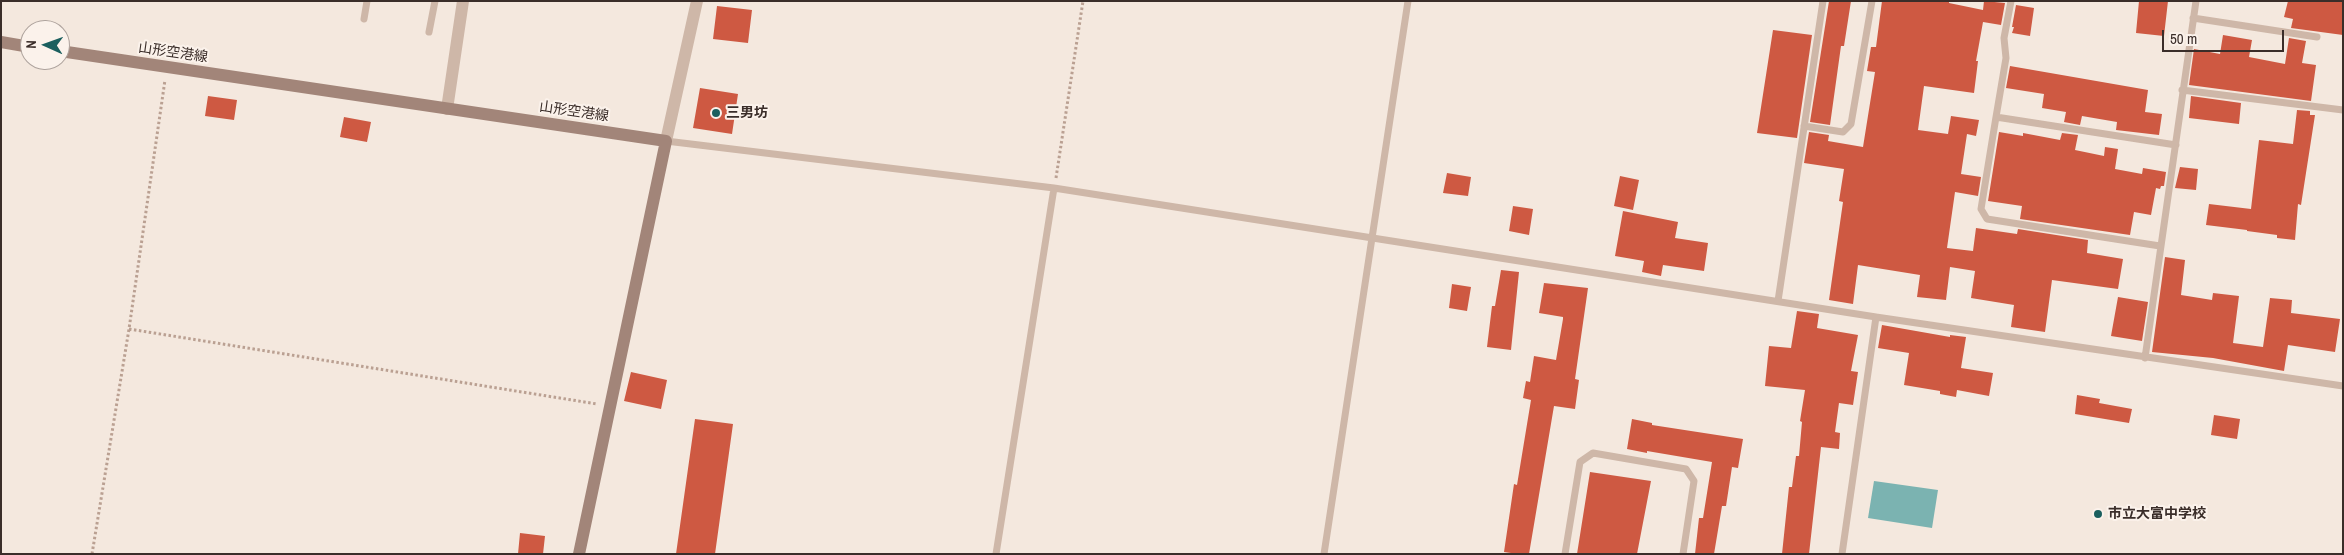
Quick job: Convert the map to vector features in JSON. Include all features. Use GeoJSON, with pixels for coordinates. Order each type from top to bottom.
{"type":"FeatureCollection","features":[{"type":"Feature","properties":{"kind":"main road"},"geometry":{"type":"LineString","coordinates":[[1,42],[20,45]]}},
{"type":"Feature","properties":{"kind":"main road","name":"山形空港線"},"geometry":{"type":"LineString","coordinates":[[70,53],[666,141]]}},
{"type":"Feature","properties":{"kind":"main road"},"geometry":{"type":"LineString","coordinates":[[580,554],[609,406],[666,141]]}},
{"type":"Feature","properties":{"kind":"street"},"geometry":{"type":"LineString","coordinates":[[447,109],[463,1]]}},
{"type":"Feature","properties":{"kind":"street"},"geometry":{"type":"LineString","coordinates":[[666,141],[697,1]]}},
{"type":"Feature","properties":{"kind":"lane"},"geometry":{"type":"LineString","coordinates":[[364,19],[367,1]]}},
{"type":"Feature","properties":{"kind":"lane"},"geometry":{"type":"LineString","coordinates":[[429,32],[435,1]]}},
{"type":"Feature","properties":{"kind":"lane"},"geometry":{"type":"LineString","coordinates":[[1324,554],[1408,1]]}},
{"type":"Feature","properties":{"kind":"lane"},"geometry":{"type":"LineString","coordinates":[[1778,301],[1823,1]]}},
{"type":"Feature","properties":{"kind":"lane"},"geometry":{"type":"LineString","coordinates":[[1804,126],[1843,132],[1852,124],[1872,1]]}},
{"type":"Feature","properties":{"kind":"lane"},"geometry":{"type":"LineString","coordinates":[[2011,1],[2004,38],[2006,58],[1981,209],[1987,219],[2160,246]]}},
{"type":"Feature","properties":{"kind":"lane"},"geometry":{"type":"LineString","coordinates":[[2145,358],[2196,1]]}},
{"type":"Feature","properties":{"kind":"lane"},"geometry":{"type":"LineString","coordinates":[[2194,18],[2317,37]]}},
{"type":"Feature","properties":{"kind":"lane"},"geometry":{"type":"LineString","coordinates":[[2182,90],[2343,110]]}},
{"type":"Feature","properties":{"kind":"lane"},"geometry":{"type":"LineString","coordinates":[[1996,117],[2176,145]]}},
{"type":"Feature","properties":{"kind":"lane"},"geometry":{"type":"LineString","coordinates":[[666,141],[1054,188],[1876,317],[2343,386]]}},
{"type":"Feature","properties":{"kind":"lane"},"geometry":{"type":"LineString","coordinates":[[996,554],[1054,188]]}},
{"type":"Feature","properties":{"kind":"lane"},"geometry":{"type":"LineString","coordinates":[[1842,554],[1876,317]]}},
{"type":"Feature","properties":{"kind":"lane"},"geometry":{"type":"LineString","coordinates":[[1565,554],[1580,462],[1593,453],[1686,469],[1694,481],[1683,554]]}},
{"type":"Feature","properties":{"kind":"path"},"geometry":{"type":"LineString","coordinates":[[1054,188],[1083,1]]}},
{"type":"Feature","properties":{"kind":"path"},"geometry":{"type":"LineString","coordinates":[[92,554],[129,329],[167,68]]}},
{"type":"Feature","properties":{"kind":"path"},"geometry":{"type":"LineString","coordinates":[[129,329],[609,406]]}},
{"type":"Feature","properties":{"kind":"water"},"geometry":{"type":"Polygon","coordinates":[[[1874,481],[1938,490],[1932,528],[1868,518],[1874,481]]]}},
{"type":"Feature","properties":{"kind":"building"},"geometry":{"type":"Polygon","coordinates":[[[1829,1],[1851,1],[1844,46],[1841,46],[1830,125],[1810,122],[1829,1]]]}},
{"type":"Feature","properties":{"kind":"building"},"geometry":{"type":"Polygon","coordinates":[[[1882,1],[1949,1],[1949,3],[1983,10],[1984,1],[2005,3],[2001,25],[1983,22],[1976,61],[1978,61],[1974,93],[1924,86],[1918,130],[1948,134],[1951,116],[1979,120],[1976,136],[1967,134],[1961,174],[1981,177],[1978,196],[1955,192],[1947,248],[1973,251],[1976,228],[2017,234],[2018,229],[2088,240],[2087,253],[2123,259],[2118,289],[2052,280],[2045,332],[2011,327],[2014,305],[1971,298],[1975,271],[1950,267],[1946,300],[1917,297],[1920,275],[1858,265],[1853,304],[1829,300],[1843,202],[1839,201],[1844,169],[1804,163],[1809,132],[1829,135],[1828,141],[1863,147],[1875,72],[1867,71],[1871,47],[1876,47],[1882,1]]]}},
{"type":"Feature","properties":{"kind":"building"},"geometry":{"type":"Polygon","coordinates":[[[2139,1],[2168,1],[2164,36],[2136,33],[2139,1]]]}},
{"type":"Feature","properties":{"kind":"building"},"geometry":{"type":"Polygon","coordinates":[[[2288,1],[2343,1],[2343,35],[2291,28],[2293,19],[2284,17],[2288,1]]]}},
{"type":"Feature","properties":{"kind":"building"},"geometry":{"type":"Polygon","coordinates":[[[2016,5],[2034,8],[2030,36],[2012,33],[2016,5]]]}},
{"type":"Feature","properties":{"kind":"building"},"geometry":{"type":"Polygon","coordinates":[[[717,6],[752,10],[748,43],[713,39],[717,6]]]}},
{"type":"Feature","properties":{"kind":"building"},"geometry":{"type":"Polygon","coordinates":[[[1773,30],[1812,35],[1797,138],[1757,133],[1773,30]]]}},
{"type":"Feature","properties":{"kind":"building"},"geometry":{"type":"Polygon","coordinates":[[[2223,35],[2252,40],[2249,57],[2285,64],[2289,38],[2306,41],[2302,63],[2316,65],[2311,101],[2189,85],[2194,49],[2220,54],[2223,35]]]}},
{"type":"Feature","properties":{"kind":"building"},"geometry":{"type":"Polygon","coordinates":[[[2010,66],[2148,90],[2145,112],[2162,114],[2159,135],[2116,130],[2117,122],[2082,116],[2080,125],[2064,122],[2066,112],[2042,108],[2044,94],[2006,88],[2010,66]]]}},
{"type":"Feature","properties":{"kind":"building"},"geometry":{"type":"Polygon","coordinates":[[[700,88],[738,94],[732,134],[693,128],[700,88]]]}},
{"type":"Feature","properties":{"kind":"building"},"geometry":{"type":"Polygon","coordinates":[[[208,96],[237,100],[234,120],[205,116],[208,96]]]}},
{"type":"Feature","properties":{"kind":"building"},"geometry":{"type":"Polygon","coordinates":[[[2191,96],[2241,103],[2239,124],[2189,118],[2191,96]]]}},
{"type":"Feature","properties":{"kind":"building"},"geometry":{"type":"Polygon","coordinates":[[[2297,110],[2310,111],[2310,115],[2315,115],[2301,205],[2298,204],[2295,240],[2277,238],[2277,235],[2206,225],[2209,204],[2251,209],[2259,140],[2293,144],[2297,110]]]}},
{"type":"Feature","properties":{"kind":"building"},"geometry":{"type":"Polygon","coordinates":[[[344,117],[371,122],[367,142],[340,137],[344,117]]]}},
{"type":"Feature","properties":{"kind":"building"},"geometry":{"type":"Polygon","coordinates":[[[1999,132],[2023,136],[2023,133],[2060,140],[2062,133],[2078,135],[2075,150],[2104,156],[2105,147],[2118,149],[2115,169],[2142,174],[2143,168],[2166,172],[2164,186],[2161,186],[2160,189],[2156,188],[2151,215],[2134,212],[2130,235],[2020,219],[2022,206],[1988,201],[1999,132]]]}},
{"type":"Feature","properties":{"kind":"building"},"geometry":{"type":"Polygon","coordinates":[[[2180,167],[2198,169],[2196,190],[2175,188],[2180,167]]]}},
{"type":"Feature","properties":{"kind":"building"},"geometry":{"type":"Polygon","coordinates":[[[1447,173],[1471,177],[1468,196],[1443,193],[1447,173]]]}},
{"type":"Feature","properties":{"kind":"building"},"geometry":{"type":"Polygon","coordinates":[[[1620,176],[1639,180],[1633,210],[1614,206],[1620,176]]]}},
{"type":"Feature","properties":{"kind":"building"},"geometry":{"type":"Polygon","coordinates":[[[1513,206],[1533,209],[1529,235],[1509,231],[1513,206]]]}},
{"type":"Feature","properties":{"kind":"building"},"geometry":{"type":"Polygon","coordinates":[[[1623,211],[1678,222],[1675,238],[1708,243],[1704,271],[1663,265],[1661,276],[1642,272],[1644,261],[1615,256],[1623,211]]]}},
{"type":"Feature","properties":{"kind":"building"},"geometry":{"type":"Polygon","coordinates":[[[2165,257],[2185,260],[2181,295],[2212,300],[2213,293],[2239,296],[2233,343],[2263,347],[2270,298],[2292,300],[2291,313],[2340,319],[2335,352],[2288,345],[2284,371],[2213,358],[2152,352],[2165,257]]]}},
{"type":"Feature","properties":{"kind":"building"},"geometry":{"type":"Polygon","coordinates":[[[1501,270],[1519,272],[1511,350],[1487,347],[1492,306],[1495,306],[1501,270]]]}},
{"type":"Feature","properties":{"kind":"building"},"geometry":{"type":"Polygon","coordinates":[[[1544,283],[1588,288],[1575,379],[1579,380],[1575,409],[1554,406],[1529,554],[1518,554],[1504,552],[1514,484],[1517,485],[1531,400],[1523,398],[1526,381],[1530,382],[1534,356],[1556,360],[1563,319],[1563,317],[1539,313],[1544,283]]]}},
{"type":"Feature","properties":{"kind":"building"},"geometry":{"type":"Polygon","coordinates":[[[1452,284],[1471,287],[1467,311],[1449,308],[1452,284]]]}},
{"type":"Feature","properties":{"kind":"building"},"geometry":{"type":"Polygon","coordinates":[[[2118,297],[2148,302],[2142,341],[2111,336],[2118,297]]]}},
{"type":"Feature","properties":{"kind":"building"},"geometry":{"type":"Polygon","coordinates":[[[1797,311],[1819,314],[1817,328],[1858,335],[1851,371],[1858,372],[1853,405],[1839,403],[1835,432],[1840,433],[1839,449],[1821,447],[1809,554],[1782,554],[1789,487],[1792,487],[1796,456],[1799,456],[1802,422],[1800,421],[1805,390],[1765,386],[1769,346],[1791,348],[1797,311]]]}},
{"type":"Feature","properties":{"kind":"building"},"geometry":{"type":"Polygon","coordinates":[[[1882,325],[1950,337],[1950,335],[1966,337],[1961,368],[1993,373],[1989,396],[1957,390],[1956,397],[1940,394],[1940,391],[1904,385],[1909,353],[1878,348],[1882,325]]]}},
{"type":"Feature","properties":{"kind":"building"},"geometry":{"type":"Polygon","coordinates":[[[631,372],[667,380],[661,409],[624,401],[631,372]]]}},
{"type":"Feature","properties":{"kind":"building"},"geometry":{"type":"Polygon","coordinates":[[[2077,395],[2100,399],[2099,403],[2132,409],[2129,423],[2075,414],[2077,395]]]}},
{"type":"Feature","properties":{"kind":"building"},"geometry":{"type":"Polygon","coordinates":[[[2214,415],[2240,419],[2237,439],[2211,435],[2214,415]]]}},
{"type":"Feature","properties":{"kind":"building"},"geometry":{"type":"Polygon","coordinates":[[[695,419],[733,424],[715,554],[676,554],[695,419]]]}},
{"type":"Feature","properties":{"kind":"building"},"geometry":{"type":"Polygon","coordinates":[[[1632,419],[1652,423],[1652,425],[1743,439],[1738,468],[1732,467],[1726,506],[1722,506],[1714,554],[1695,554],[1699,518],[1703,518],[1712,462],[1627,449],[1632,419]]]}},
{"type":"Feature","properties":{"kind":"building"},"geometry":{"type":"Polygon","coordinates":[[[1590,472],[1651,481],[1637,554],[1577,554],[1590,472]]]}},
{"type":"Feature","properties":{"kind":"building"},"geometry":{"type":"Polygon","coordinates":[[[520,533],[545,536],[543,554],[518,554],[520,533]]]}},
{"type":"Feature","properties":{"kind":"place","name":"三男坊"},"geometry":{"type":"Point","coordinates":[716,113]}},
{"type":"Feature","properties":{"kind":"place","name":"市立大富中学校"},"geometry":{"type":"Point","coordinates":[2098,514]}}]}
